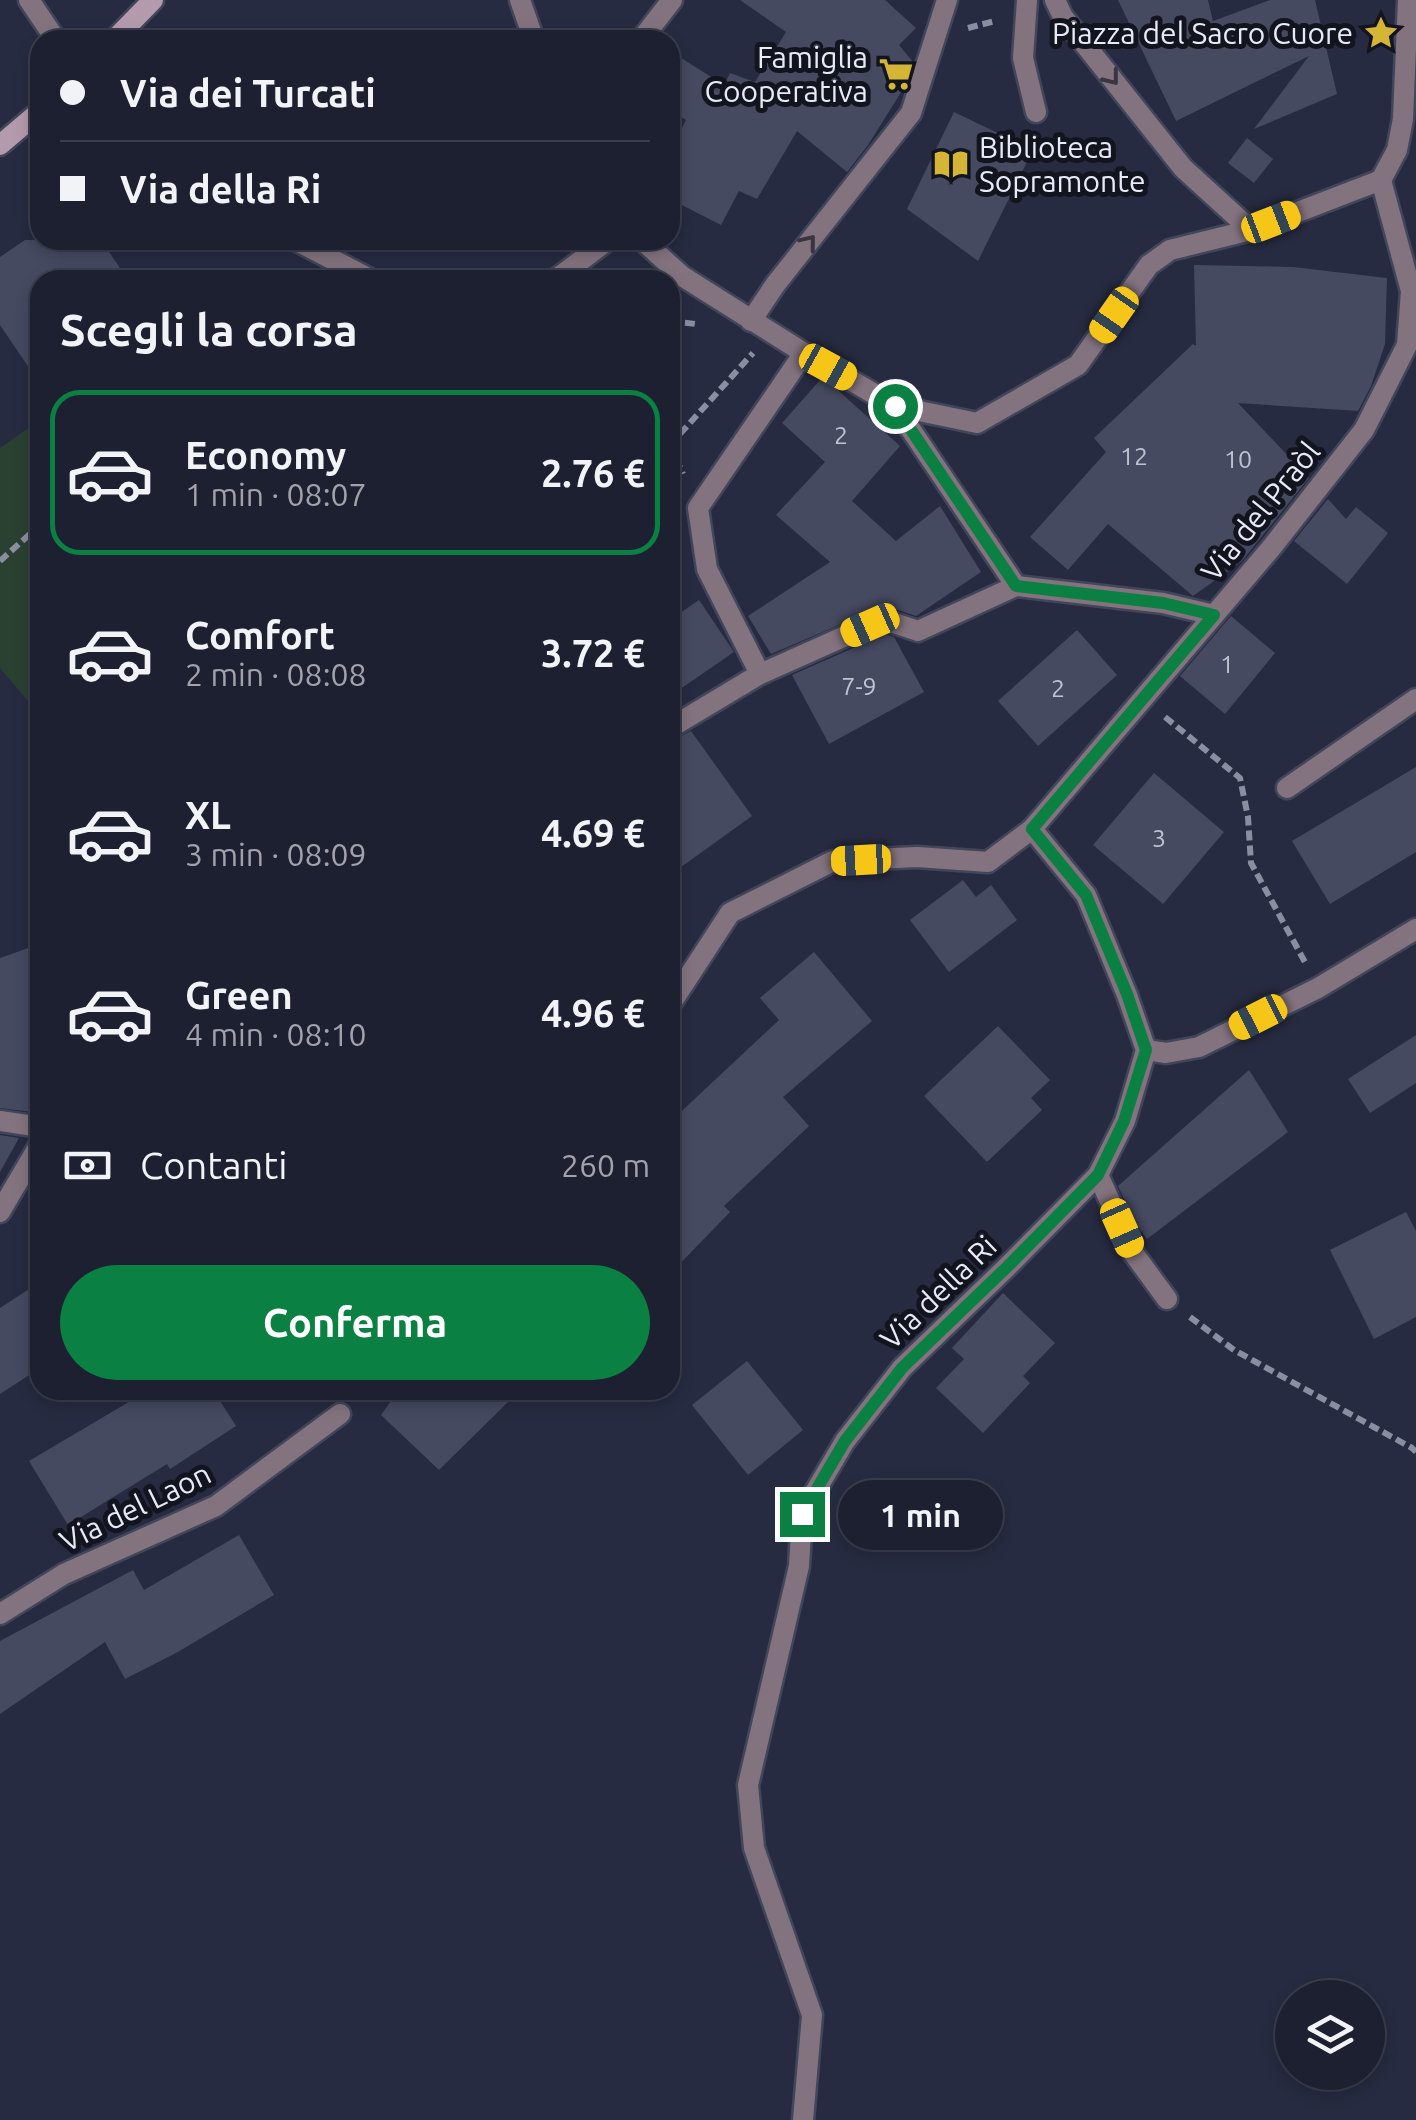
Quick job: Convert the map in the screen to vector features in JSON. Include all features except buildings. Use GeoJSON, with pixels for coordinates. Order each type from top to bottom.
{"type":"FeatureCollection","features":[{"type":"Feature","properties":{"kind":"main road"},"geometry":{"type":"LineString","coordinates":[[124,30],[152,0]]}},
{"type":"Feature","properties":{"kind":"main road"},"geometry":{"type":"LineString","coordinates":[[0,146],[30,120]]}},
{"type":"Feature","properties":{"kind":"street"},"geometry":{"type":"LineString","coordinates":[[29,0],[49,30]]}},
{"type":"Feature","properties":{"kind":"street"},"geometry":{"type":"LineString","coordinates":[[520,0],[530,30]]}},
{"type":"Feature","properties":{"kind":"street"},"geometry":{"type":"LineString","coordinates":[[649,30],[672,0]]}},
{"type":"Feature","properties":{"kind":"street"},"geometry":{"type":"LineString","coordinates":[[751,321],[775,285],[911,114],[947,0]]}},
{"type":"Feature","properties":{"kind":"street"},"geometry":{"type":"LineString","coordinates":[[1055,0],[1063,17],[1183,168],[1250,230]]}},
{"type":"Feature","properties":{"kind":"street"},"geometry":{"type":"LineString","coordinates":[[680,274],[770,333],[895,406],[976,424],[1078,365],[1149,265],[1170,250],[1250,230],[1381,180],[1398,150],[1403,119],[1408,0]]}},
{"type":"Feature","properties":{"kind":"street"},"geometry":{"type":"LineString","coordinates":[[1026,7],[1023,58],[1036,112]]}},
{"type":"Feature","properties":{"kind":"street","name":"Via del Praòl"},"geometry":{"type":"LineString","coordinates":[[1016,586],[1163,603],[1214,615],[1364,430],[1407,345],[1414,292],[1381,180]]}},
{"type":"Feature","properties":{"kind":"street"},"geometry":{"type":"LineString","coordinates":[[314,250],[352,270]]}},
{"type":"Feature","properties":{"kind":"street"},"geometry":{"type":"LineString","coordinates":[[568,270],[595,250]]}},
{"type":"Feature","properties":{"kind":"street"},"geometry":{"type":"LineString","coordinates":[[653,250],[675,270]]}},
{"type":"Feature","properties":{"kind":"street"},"geometry":{"type":"LineString","coordinates":[[760,674],[707,569],[698,508],[804,353]]}},
{"type":"Feature","properties":{"kind":"street"},"geometry":{"type":"LineString","coordinates":[[680,722],[760,674],[884,620],[918,630],[1016,586],[895,406]]}},
{"type":"Feature","properties":{"kind":"street"},"geometry":{"type":"LineString","coordinates":[[680,989],[730,912],[833,861],[917,857],[988,862],[1032,829],[1214,615]]}},
{"type":"Feature","properties":{"kind":"street"},"geometry":{"type":"LineString","coordinates":[[1287,788],[1416,699]]}},
{"type":"Feature","properties":{"kind":"street"},"geometry":{"type":"LineString","coordinates":[[1032,829],[1086,895],[1146,1050],[1166,1052],[1198,1047],[1318,988],[1416,929]]}},
{"type":"Feature","properties":{"kind":"street","name":"Via della Ri"},"geometry":{"type":"LineString","coordinates":[[803,2120],[812,2014],[754,1848],[748,1786],[799,1566],[802,1514],[845,1441],[902,1368],[1098,1175],[1124,1121],[1146,1050]]}},
{"type":"Feature","properties":{"kind":"street"},"geometry":{"type":"LineString","coordinates":[[0,1120],[30,1124]]}},
{"type":"Feature","properties":{"kind":"street"},"geometry":{"type":"LineString","coordinates":[[0,1212],[30,1161]]}},
{"type":"Feature","properties":{"kind":"street"},"geometry":{"type":"LineString","coordinates":[[1098,1175],[1134,1254],[1167,1299]]}},
{"type":"Feature","properties":{"kind":"street","name":"Via del Laon"},"geometry":{"type":"LineString","coordinates":[[0,1614],[64,1574],[216,1506],[340,1414]]}},
{"type":"Feature","properties":{"kind":"path"},"geometry":{"type":"LineString","coordinates":[[936,36],[1026,7]]}},
{"type":"Feature","properties":{"kind":"path"},"geometry":{"type":"LineString","coordinates":[[680,430],[770,333]]}},
{"type":"Feature","properties":{"kind":"path"},"geometry":{"type":"LineString","coordinates":[[0,561],[30,534]]}},
{"type":"Feature","properties":{"kind":"path"},"geometry":{"type":"LineString","coordinates":[[1142,699],[1240,778],[1251,864],[1318,988]]}},
{"type":"Feature","properties":{"kind":"path"},"geometry":{"type":"LineString","coordinates":[[1167,1299],[1234,1350],[1416,1452]]}},
{"type":"Feature","properties":{"kind":"green space"},"geometry":{"type":"Polygon","coordinates":[[[30,427],[30,703],[0,668],[0,448],[30,427]]]}},
{"type":"Feature","properties":{"kind":"place","name":"Piazza del Sacro Cuore"},"geometry":{"type":"Point","coordinates":[1381,33]}},
{"type":"Feature","properties":{"kind":"place","name":"Famiglia Cooperativa"},"geometry":{"type":"Point","coordinates":[896,74]}},
{"type":"Feature","properties":{"kind":"place","name":"Biblioteca Sopramonte"},"geometry":{"type":"Point","coordinates":[951,164]}},
{"type":"Feature","properties":{"kind":"route"},"geometry":{"type":"LineString","coordinates":[[802,1514],[845,1441],[902,1368],[1098,1175],[1124,1121],[1146,1050],[1086,895],[1032,829],[1214,615],[1163,603],[1016,586],[895,406]]}}]}
